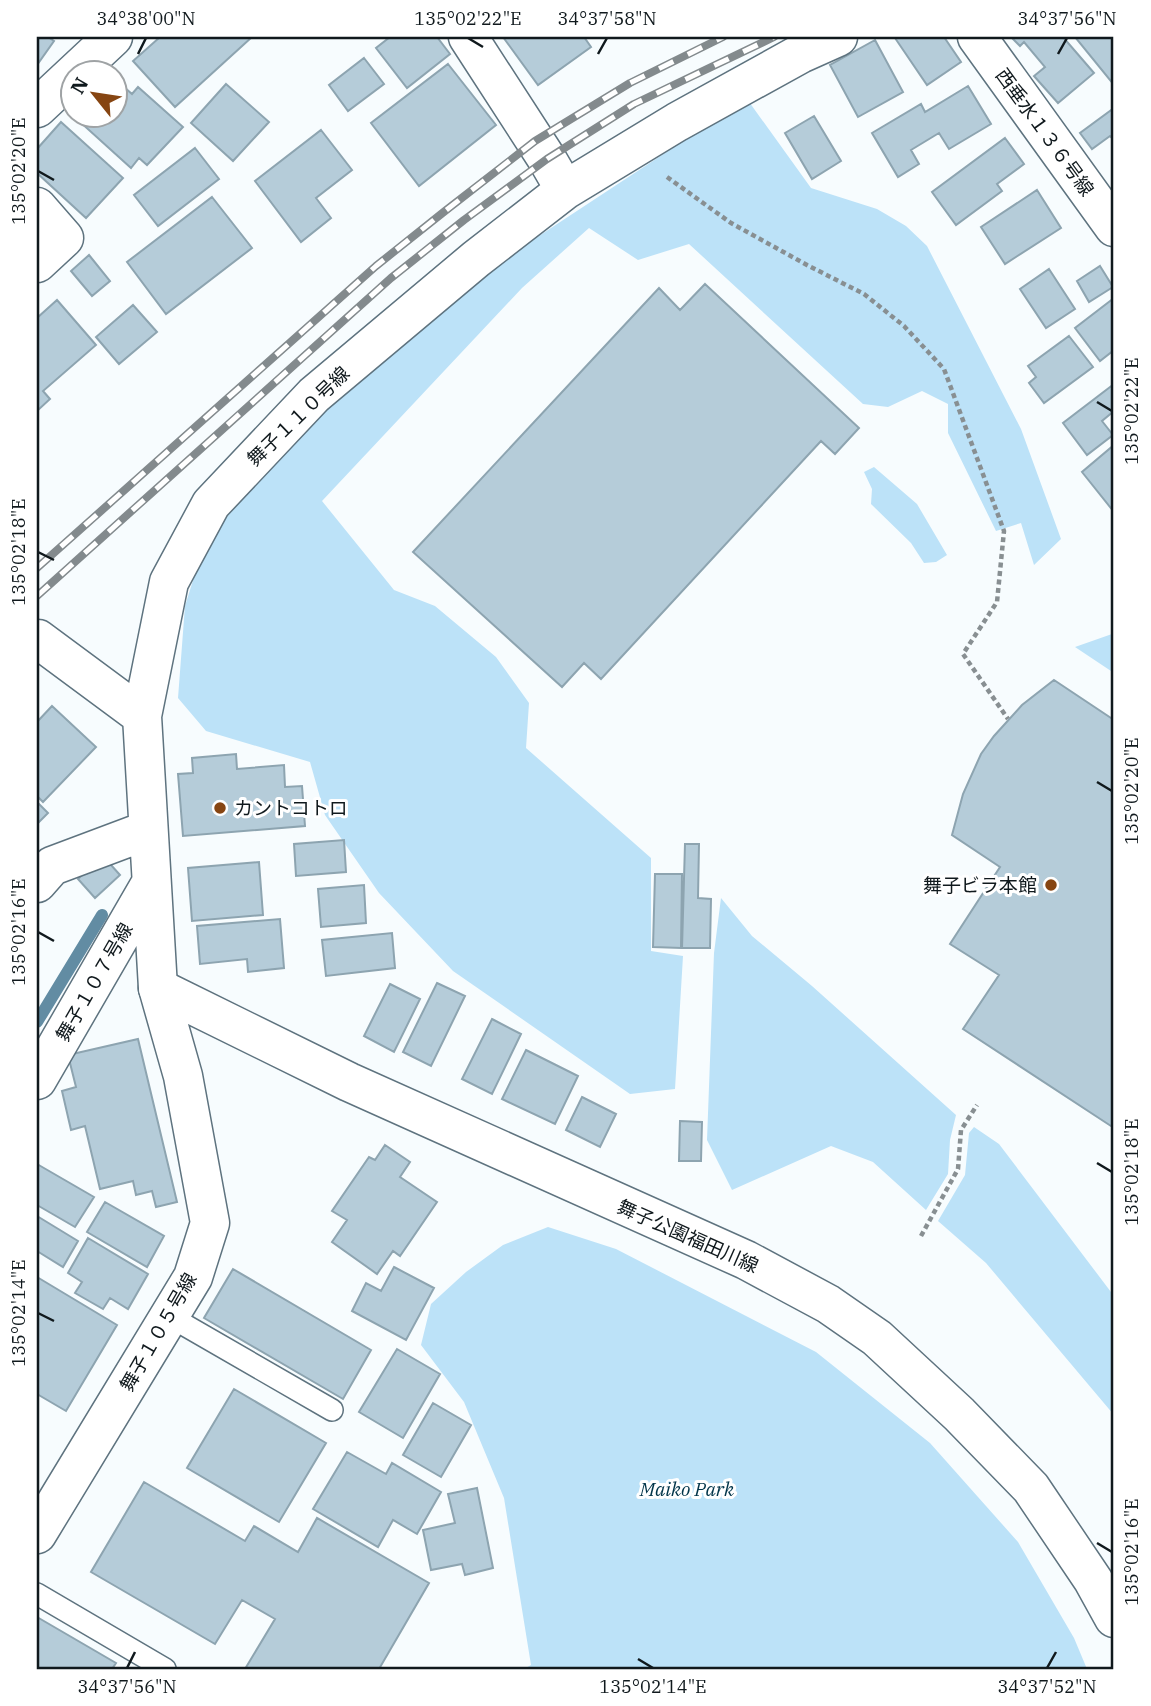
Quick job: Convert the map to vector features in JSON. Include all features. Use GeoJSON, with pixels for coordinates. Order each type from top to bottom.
{"type":"FeatureCollection","features":[{"type":"Feature","properties":{"kind":"street"},"geometry":{"type":"LineString","coordinates":[[37,107],[113,37]]}},
{"type":"Feature","properties":{"kind":"street"},"geometry":{"type":"LineString","coordinates":[[468,37],[565,190]]}},
{"type":"Feature","properties":{"kind":"street","name":"舞子１１０号線"},"geometry":{"type":"LineString","coordinates":[[148,830],[142,716],[169,582],[211,504],[314,395],[476,259],[565,190],[800,54],[838,37]]}},
{"type":"Feature","properties":{"kind":"street","name":"西垂水１３６号線"},"geometry":{"type":"LineString","coordinates":[[977,37],[1114,227]]}},
{"type":"Feature","properties":{"kind":"street"},"geometry":{"type":"LineString","coordinates":[[37,207],[65,238],[37,262]]}},
{"type":"Feature","properties":{"kind":"street"},"geometry":{"type":"LineString","coordinates":[[38,639],[142,716]]}},
{"type":"Feature","properties":{"kind":"street"},"geometry":{"type":"LineString","coordinates":[[37,883],[52,866],[148,830]]}},
{"type":"Feature","properties":{"kind":"street","name":"舞子１０５号線"},"geometry":{"type":"LineString","coordinates":[[37,1534],[193,1277],[210,1223],[183,1076],[158,988],[148,830]]}},
{"type":"Feature","properties":{"kind":"street","name":"舞子１０７号線"},"geometry":{"type":"LineString","coordinates":[[37,1080],[151,883]]}},
{"type":"Feature","properties":{"kind":"street","name":"舞子公園福田川線"},"geometry":{"type":"LineString","coordinates":[[158,988],[349,1082],[746,1260],[828,1304],[877,1338],[959,1414],[1031,1488],[1093,1580],[1114,1618]]}},
{"type":"Feature","properties":{"kind":"lane"},"geometry":{"type":"LineString","coordinates":[[169,1316],[332,1410]]}},
{"type":"Feature","properties":{"kind":"lane"},"geometry":{"type":"LineString","coordinates":[[37,1594],[165,1669]]}},
{"type":"Feature","properties":{"kind":"path"},"geometry":{"type":"LineString","coordinates":[[627,152],[677,183],[730,223],[864,294],[904,326],[944,369],[1004,531],[997,602],[963,654],[1007,719]]}},
{"type":"Feature","properties":{"kind":"path"},"geometry":{"type":"LineString","coordinates":[[921,1236],[958,1169],[961,1130],[977,1105]]}},
{"type":"Feature","properties":{"kind":"green space"},"geometry":{"type":"Polygon","coordinates":[[[747,99],[811,188],[877,209],[906,226],[927,246],[1021,429],[1061,539],[1034,565],[1021,523],[996,531],[948,433],[948,404],[922,391],[888,407],[863,404],[689,244],[638,260],[589,228],[522,288],[322,501],[394,590],[435,606],[496,657],[529,703],[526,748],[651,858],[651,951],[683,956],[675,1089],[630,1094],[453,971],[379,893],[325,815],[310,762],[206,731],[178,698],[185,606],[209,529],[311,418],[469,282],[747,99]]]}},
{"type":"Feature","properties":{"kind":"green space"},"geometry":{"type":"Polygon","coordinates":[[[874,467],[917,504],[947,555],[936,562],[924,563],[911,543],[871,504],[872,489],[864,472],[874,467]]]}},
{"type":"Feature","properties":{"kind":"green space"},"geometry":{"type":"Polygon","coordinates":[[[1112,634],[1114,673],[1075,647],[1112,634]]]}},
{"type":"Feature","properties":{"kind":"green space"},"geometry":{"type":"Polygon","coordinates":[[[721,898],[752,936],[956,1115],[950,1140],[948,1174],[926,1210],[873,1162],[831,1146],[732,1190],[707,1140],[714,953],[721,898]]]}},
{"type":"Feature","properties":{"kind":"green space"},"geometry":{"type":"Polygon","coordinates":[[[974,1127],[999,1144],[1114,1296],[1114,1415],[986,1263],[938,1221],[965,1175],[969,1133],[974,1127]]]}},
{"type":"Feature","properties":{"kind":"green space","name":"Maiko Park"},"geometry":{"type":"Polygon","coordinates":[[[548,1227],[616,1249],[816,1352],[930,1443],[1018,1542],[1074,1638],[1087,1669],[524,1669],[531,1665],[504,1498],[464,1402],[421,1345],[431,1304],[466,1272],[503,1245],[548,1227]]]}},
{"type":"Feature","properties":{"kind":"building"},"geometry":{"type":"Polygon","coordinates":[[[37,37],[48,37],[54,41],[37,65],[37,37]]]}},
{"type":"Feature","properties":{"kind":"building"},"geometry":{"type":"Polygon","coordinates":[[[160,37],[252,37],[175,107],[133,61],[160,37]]]}},
{"type":"Feature","properties":{"kind":"building"},"geometry":{"type":"Polygon","coordinates":[[[390,37],[437,37],[450,54],[407,88],[376,48],[390,37]]]}},
{"type":"Feature","properties":{"kind":"building"},"geometry":{"type":"Polygon","coordinates":[[[503,37],[584,37],[591,47],[538,85],[503,37]]]}},
{"type":"Feature","properties":{"kind":"building"},"geometry":{"type":"Polygon","coordinates":[[[944,37],[961,62],[927,85],[895,38],[944,37]]]}},
{"type":"Feature","properties":{"kind":"building"},"geometry":{"type":"Polygon","coordinates":[[[1011,37],[1063,37],[1094,73],[1058,103],[1034,76],[1045,67],[1024,42],[1020,46],[1011,37]]]}},
{"type":"Feature","properties":{"kind":"building"},"geometry":{"type":"Polygon","coordinates":[[[1075,37],[1114,37],[1114,85],[1075,37]]]}},
{"type":"Feature","properties":{"kind":"building"},"geometry":{"type":"Polygon","coordinates":[[[875,40],[903,92],[858,117],[830,65],[875,40]]]}},
{"type":"Feature","properties":{"kind":"building"},"geometry":{"type":"Polygon","coordinates":[[[364,58],[384,84],[348,111],[329,85],[364,58]]]}},
{"type":"Feature","properties":{"kind":"building"},"geometry":{"type":"Polygon","coordinates":[[[448,64],[496,125],[419,186],[371,123],[448,64]]]}},
{"type":"Feature","properties":{"kind":"building"},"geometry":{"type":"Polygon","coordinates":[[[226,84],[269,122],[233,161],[191,123],[226,84]]]}},
{"type":"Feature","properties":{"kind":"building"},"geometry":{"type":"Polygon","coordinates":[[[968,86],[991,124],[949,149],[939,133],[911,150],[919,164],[898,177],[872,133],[921,104],[925,112],[968,86]]]}},
{"type":"Feature","properties":{"kind":"building"},"geometry":{"type":"Polygon","coordinates":[[[138,87],[183,127],[147,165],[139,158],[131,168],[89,130],[130,130],[130,92],[132,94],[138,87]]]}},
{"type":"Feature","properties":{"kind":"building"},"geometry":{"type":"Polygon","coordinates":[[[1114,108],[1114,140],[1110,136],[1092,149],[1080,133],[1114,108]]]}},
{"type":"Feature","properties":{"kind":"building"},"geometry":{"type":"Polygon","coordinates":[[[814,116],[841,161],[812,179],[785,133],[814,116]]]}},
{"type":"Feature","properties":{"kind":"building"},"geometry":{"type":"Polygon","coordinates":[[[60,123],[60,130],[70,130],[123,178],[86,218],[37,173],[37,149],[60,123]]]}},
{"type":"Feature","properties":{"kind":"building"},"geometry":{"type":"Polygon","coordinates":[[[321,130],[352,170],[316,198],[331,218],[301,242],[255,181],[321,130]]]}},
{"type":"Feature","properties":{"kind":"building"},"geometry":{"type":"Polygon","coordinates":[[[1005,138],[1024,164],[997,184],[1002,191],[956,225],[932,192],[1005,138]]]}},
{"type":"Feature","properties":{"kind":"building"},"geometry":{"type":"Polygon","coordinates":[[[195,148],[219,179],[158,226],[134,195],[195,148]]]}},
{"type":"Feature","properties":{"kind":"building"},"geometry":{"type":"Polygon","coordinates":[[[1037,190],[1061,228],[1005,264],[981,227],[1037,190]]]}},
{"type":"Feature","properties":{"kind":"building"},"geometry":{"type":"Polygon","coordinates":[[[212,197],[252,248],[166,314],[127,262],[212,197]]]}},
{"type":"Feature","properties":{"kind":"building"},"geometry":{"type":"Polygon","coordinates":[[[89,255],[110,281],[92,296],[71,271],[89,255]]]}},
{"type":"Feature","properties":{"kind":"building"},"geometry":{"type":"Polygon","coordinates":[[[1100,266],[1113,287],[1089,302],[1077,281],[1100,266]]]}},
{"type":"Feature","properties":{"kind":"building"},"geometry":{"type":"Polygon","coordinates":[[[1049,269],[1075,309],[1046,328],[1020,289],[1049,269]]]}},
{"type":"Feature","properties":{"kind":"building"},"geometry":{"type":"Polygon","coordinates":[[[705,284],[859,428],[835,454],[821,441],[601,679],[584,663],[562,687],[413,552],[659,288],[680,310],[705,284]]]}},
{"type":"Feature","properties":{"kind":"building"},"geometry":{"type":"Polygon","coordinates":[[[1114,298],[1114,350],[1100,361],[1075,328],[1114,298]]]}},
{"type":"Feature","properties":{"kind":"building"},"geometry":{"type":"Polygon","coordinates":[[[57,300],[96,345],[43,391],[50,399],[37,411],[37,318],[57,300]]]}},
{"type":"Feature","properties":{"kind":"building"},"geometry":{"type":"Polygon","coordinates":[[[133,305],[157,332],[119,364],[96,337],[133,305]]]}},
{"type":"Feature","properties":{"kind":"building"},"geometry":{"type":"Polygon","coordinates":[[[1069,336],[1093,367],[1044,403],[1029,383],[1036,377],[1028,366],[1069,336]]]}},
{"type":"Feature","properties":{"kind":"building"},"geometry":{"type":"Polygon","coordinates":[[[1114,384],[1114,411],[1102,421],[1113,435],[1087,455],[1063,423],[1114,384]]]}},
{"type":"Feature","properties":{"kind":"building"},"geometry":{"type":"Polygon","coordinates":[[[1114,445],[1114,512],[1082,472],[1114,445]]]}},
{"type":"Feature","properties":{"kind":"building","name":"舞子ビラ本館"},"geometry":{"type":"Polygon","coordinates":[[[1054,680],[1114,720],[1114,1128],[963,1029],[999,975],[950,944],[1000,867],[952,835],[963,794],[981,754],[994,736],[1022,705],[1054,680]]]}},
{"type":"Feature","properties":{"kind":"building"},"geometry":{"type":"Polygon","coordinates":[[[52,706],[96,747],[43,802],[37,796],[37,722],[52,706]]]}},
{"type":"Feature","properties":{"kind":"building"},"geometry":{"type":"Polygon","coordinates":[[[236,754],[237,769],[284,765],[285,787],[302,786],[305,826],[183,836],[178,774],[193,773],[192,758],[236,754]]]}},
{"type":"Feature","properties":{"kind":"building"},"geometry":{"type":"Polygon","coordinates":[[[37,802],[48,813],[37,824],[37,802]]]}},
{"type":"Feature","properties":{"kind":"building"},"geometry":{"type":"Polygon","coordinates":[[[344,840],[346,872],[296,876],[294,844],[344,840]]]}},
{"type":"Feature","properties":{"kind":"building"},"geometry":{"type":"Polygon","coordinates":[[[685,844],[699,844],[698,898],[711,899],[710,948],[682,948],[685,844]]]}},
{"type":"Feature","properties":{"kind":"building"},"geometry":{"type":"Polygon","coordinates":[[[102,855],[120,875],[95,898],[78,879],[102,855]]]}},
{"type":"Feature","properties":{"kind":"building"},"geometry":{"type":"Polygon","coordinates":[[[259,862],[263,915],[192,921],[188,868],[259,862]]]}},
{"type":"Feature","properties":{"kind":"building"},"geometry":{"type":"Polygon","coordinates":[[[655,874],[682,874],[681,948],[653,947],[655,874]]]}},
{"type":"Feature","properties":{"kind":"building"},"geometry":{"type":"Polygon","coordinates":[[[364,885],[366,923],[321,927],[318,889],[364,885]]]}},
{"type":"Feature","properties":{"kind":"building"},"geometry":{"type":"Polygon","coordinates":[[[280,919],[284,968],[248,972],[247,959],[200,964],[197,926],[280,919]]]}},
{"type":"Feature","properties":{"kind":"building"},"geometry":{"type":"Polygon","coordinates":[[[392,933],[395,968],[326,976],[322,940],[392,933]]]}},
{"type":"Feature","properties":{"kind":"building"},"geometry":{"type":"Polygon","coordinates":[[[437,983],[465,996],[431,1066],[403,1052],[437,983]]]}},
{"type":"Feature","properties":{"kind":"building"},"geometry":{"type":"Polygon","coordinates":[[[390,984],[420,999],[394,1052],[364,1036],[390,984]]]}},
{"type":"Feature","properties":{"kind":"building"},"geometry":{"type":"Polygon","coordinates":[[[492,1019],[521,1034],[492,1094],[462,1079],[492,1019]]]}},
{"type":"Feature","properties":{"kind":"building"},"geometry":{"type":"Polygon","coordinates":[[[138,1039],[177,1202],[156,1207],[152,1191],[136,1195],[133,1181],[100,1189],[85,1126],[71,1130],[62,1091],[76,1087],[68,1055],[138,1039]]]}},
{"type":"Feature","properties":{"kind":"building"},"geometry":{"type":"Polygon","coordinates":[[[526,1050],[578,1076],[555,1124],[502,1099],[526,1050]]]}},
{"type":"Feature","properties":{"kind":"building"},"geometry":{"type":"Polygon","coordinates":[[[582,1097],[616,1114],[600,1147],[566,1130],[582,1097]]]}},
{"type":"Feature","properties":{"kind":"building"},"geometry":{"type":"Polygon","coordinates":[[[680,1121],[702,1122],[701,1161],[679,1161],[680,1121]]]}},
{"type":"Feature","properties":{"kind":"building"},"geometry":{"type":"Polygon","coordinates":[[[385,1145],[410,1162],[400,1177],[437,1202],[400,1256],[393,1251],[377,1274],[332,1242],[347,1220],[332,1211],[369,1157],[375,1160],[385,1145]]]}},
{"type":"Feature","properties":{"kind":"building"},"geometry":{"type":"Polygon","coordinates":[[[37,1164],[94,1197],[75,1227],[37,1205],[37,1164]]]}},
{"type":"Feature","properties":{"kind":"building"},"geometry":{"type":"Polygon","coordinates":[[[105,1202],[164,1236],[147,1267],[87,1232],[105,1202]]]}},
{"type":"Feature","properties":{"kind":"building"},"geometry":{"type":"Polygon","coordinates":[[[37,1216],[78,1241],[63,1267],[37,1251],[37,1216]]]}},
{"type":"Feature","properties":{"kind":"building"},"geometry":{"type":"Polygon","coordinates":[[[88,1238],[148,1274],[128,1309],[110,1298],[103,1309],[75,1293],[82,1282],[68,1273],[88,1238]]]}},
{"type":"Feature","properties":{"kind":"building"},"geometry":{"type":"Polygon","coordinates":[[[394,1267],[434,1288],[406,1340],[352,1311],[366,1283],[381,1291],[394,1267]]]}},
{"type":"Feature","properties":{"kind":"building"},"geometry":{"type":"Polygon","coordinates":[[[233,1269],[371,1350],[343,1399],[204,1318],[233,1269]]]}},
{"type":"Feature","properties":{"kind":"building"},"geometry":{"type":"Polygon","coordinates":[[[37,1277],[117,1325],[66,1411],[37,1394],[37,1277]]]}},
{"type":"Feature","properties":{"kind":"building"},"geometry":{"type":"Polygon","coordinates":[[[397,1349],[440,1374],[403,1438],[359,1412],[397,1349]]]}},
{"type":"Feature","properties":{"kind":"building"},"geometry":{"type":"Polygon","coordinates":[[[234,1389],[326,1443],[279,1522],[187,1468],[234,1389]]]}},
{"type":"Feature","properties":{"kind":"building"},"geometry":{"type":"Polygon","coordinates":[[[433,1403],[471,1425],[441,1477],[403,1455],[433,1403]]]}},
{"type":"Feature","properties":{"kind":"building"},"geometry":{"type":"Polygon","coordinates":[[[347,1452],[386,1474],[392,1463],[441,1492],[417,1534],[393,1520],[378,1547],[313,1509],[347,1452]]]}},
{"type":"Feature","properties":{"kind":"building"},"geometry":{"type":"Polygon","coordinates":[[[144,1482],[245,1541],[254,1526],[298,1552],[317,1518],[429,1583],[379,1669],[245,1669],[275,1619],[242,1600],[215,1644],[91,1572],[144,1482]]]}},
{"type":"Feature","properties":{"kind":"building"},"geometry":{"type":"Polygon","coordinates":[[[477,1488],[493,1568],[465,1575],[462,1564],[431,1570],[423,1530],[455,1523],[448,1494],[477,1488]]]}},
{"type":"Feature","properties":{"kind":"building"},"geometry":{"type":"Polygon","coordinates":[[[37,1617],[116,1663],[112,1669],[37,1669],[37,1617]]]}},
{"type":"Feature","properties":{"kind":"waterway"},"geometry":{"type":"LineString","coordinates":[[37,1022],[102,915]]}},
{"type":"Feature","properties":{"kind":"railway"},"geometry":{"type":"LineString","coordinates":[[37,568],[376,266],[535,141],[630,83],[723,37]]}},
{"type":"Feature","properties":{"kind":"railway"},"geometry":{"type":"LineString","coordinates":[[37,596],[391,278],[464,220],[547,159],[634,104],[774,37]]}},
{"type":"Feature","properties":{"kind":"place","name":"カントコトロ"},"geometry":{"type":"Point","coordinates":[220,808]}},
{"type":"Feature","properties":{"kind":"place","name":"舞子ビラ本館"},"geometry":{"type":"Point","coordinates":[1051,885]}}]}
